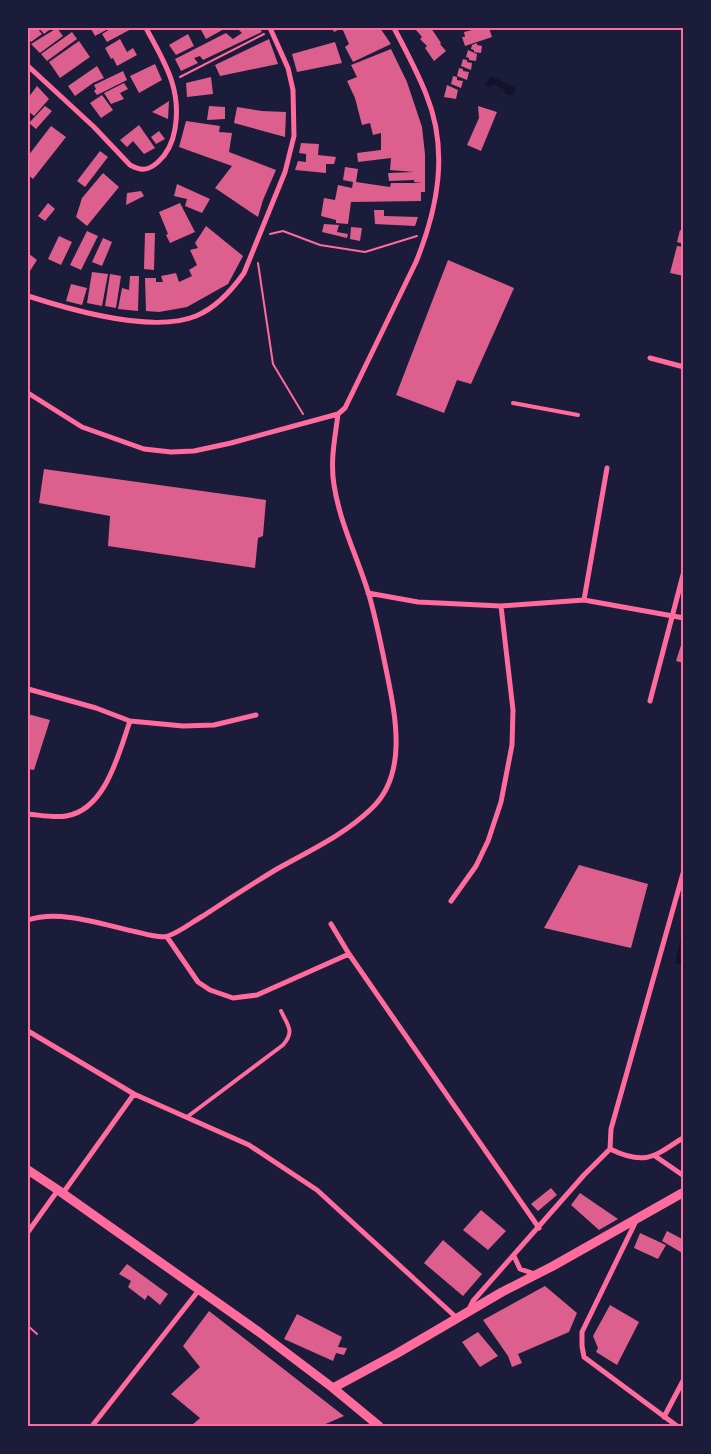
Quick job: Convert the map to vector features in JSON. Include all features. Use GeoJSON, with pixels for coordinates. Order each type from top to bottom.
{"type":"FeatureCollection","features":[{"type":"Feature","properties":{"kind":"street"},"geometry":{"type":"LineString","coordinates":[[28,66],[130,165],[138,169],[151,168],[160,161],[169,148],[175,133],[178,108],[173,80],[146,28]]}},
{"type":"Feature","properties":{"kind":"street"},"geometry":{"type":"LineString","coordinates":[[28,393],[82,427],[144,449],[171,452],[194,452],[231,443],[338,414],[345,408],[416,262],[427,232],[440,172],[434,118],[426,95],[394,28]]}},
{"type":"Feature","properties":{"kind":"street"},"geometry":{"type":"LineString","coordinates":[[28,296],[61,306],[120,319],[148,322],[174,321],[196,316],[216,303],[233,288],[244,274],[285,172],[294,136],[293,90],[288,68],[271,29]]}},
{"type":"Feature","properties":{"kind":"street"},"geometry":{"type":"LineString","coordinates":[[650,358],[684,367]]}},
{"type":"Feature","properties":{"kind":"street"},"geometry":{"type":"LineString","coordinates":[[28,920],[38,916],[78,919],[144,934],[167,937],[276,870],[335,837],[372,809],[386,790],[393,771],[396,748],[396,723],[380,637],[368,593],[343,523],[334,486],[332,469],[338,414]]}},
{"type":"Feature","properties":{"kind":"street"},"geometry":{"type":"LineString","coordinates":[[584,600],[607,468]]}},
{"type":"Feature","properties":{"kind":"street"},"geometry":{"type":"LineString","coordinates":[[650,701],[684,571]]}},
{"type":"Feature","properties":{"kind":"street"},"geometry":{"type":"LineString","coordinates":[[368,593],[418,602],[501,606],[584,600],[684,618]]}},
{"type":"Feature","properties":{"kind":"street"},"geometry":{"type":"LineString","coordinates":[[451,901],[476,866],[488,841],[501,802],[512,745],[513,710],[501,606]]}},
{"type":"Feature","properties":{"kind":"street"},"geometry":{"type":"LineString","coordinates":[[28,689],[96,708],[130,720],[183,726],[214,725],[256,715]]}},
{"type":"Feature","properties":{"kind":"street"},"geometry":{"type":"LineString","coordinates":[[28,814],[67,816],[84,809],[99,795],[111,774],[130,720]]}},
{"type":"Feature","properties":{"kind":"street"},"geometry":{"type":"LineString","coordinates":[[466,1314],[473,1301],[584,1175],[610,1149],[611,1129],[684,870]]}},
{"type":"Feature","properties":{"kind":"street"},"geometry":{"type":"LineString","coordinates":[[331,924],[538,1228]]}},
{"type":"Feature","properties":{"kind":"street"},"geometry":{"type":"LineString","coordinates":[[167,937],[198,982],[210,990],[233,998],[257,995],[350,954]]}},
{"type":"Feature","properties":{"kind":"street"},"geometry":{"type":"LineString","coordinates":[[28,1031],[134,1094],[249,1145],[317,1190],[458,1319]]}},
{"type":"Feature","properties":{"kind":"street"},"geometry":{"type":"LineString","coordinates":[[28,1232],[61,1192],[134,1094]]}},
{"type":"Feature","properties":{"kind":"street"},"geometry":{"type":"LineString","coordinates":[[610,1149],[622,1156],[648,1158],[655,1156],[684,1137]]}},
{"type":"Feature","properties":{"kind":"street"},"geometry":{"type":"LineString","coordinates":[[655,1156],[684,1176]]}},
{"type":"Feature","properties":{"kind":"street"},"geometry":{"type":"LineString","coordinates":[[28,1170],[259,1332],[333,1388],[379,1426]]}},
{"type":"Feature","properties":{"kind":"street"},"geometry":{"type":"LineString","coordinates":[[333,1388],[684,1192]]}},
{"type":"Feature","properties":{"kind":"street"},"geometry":{"type":"LineString","coordinates":[[637,1219],[582,1332],[582,1346],[584,1357],[673,1425]]}},
{"type":"Feature","properties":{"kind":"street"},"geometry":{"type":"LineString","coordinates":[[514,1256],[520,1269],[536,1274]]}},
{"type":"Feature","properties":{"kind":"street"},"geometry":{"type":"LineString","coordinates":[[92,1426],[199,1290]]}},
{"type":"Feature","properties":{"kind":"street"},"geometry":{"type":"LineString","coordinates":[[664,1417],[684,1379]]}},
{"type":"Feature","properties":{"kind":"lane"},"geometry":{"type":"LineString","coordinates":[[513,403],[578,415]]}},
{"type":"Feature","properties":{"kind":"lane"},"geometry":{"type":"LineString","coordinates":[[187,1118],[283,1045],[289,1037],[290,1031],[281,1011]]}},
{"type":"Feature","properties":{"kind":"path"},"geometry":{"type":"LineString","coordinates":[[173,80],[271,29]]}},
{"type":"Feature","properties":{"kind":"path"},"geometry":{"type":"LineString","coordinates":[[262,227],[266,235],[283,231],[320,245],[365,252],[427,232]]}},
{"type":"Feature","properties":{"kind":"path"},"geometry":{"type":"LineString","coordinates":[[258,264],[273,364],[308,422]]}},
{"type":"Feature","properties":{"kind":"path"},"geometry":{"type":"LineString","coordinates":[[28,1326],[37,1334]]}},
{"type":"Feature","properties":{"kind":"shaded area"},"geometry":{"type":"Polygon","coordinates":[[[491,76],[516,88],[513,95],[508,95],[505,93],[505,90],[493,84],[490,87],[485,85],[491,76]]]}},
{"type":"Feature","properties":{"kind":"shaded area"},"geometry":{"type":"Polygon","coordinates":[[[683,928],[683,966],[675,963],[683,928]]]}},
{"type":"Feature","properties":{"kind":"building"},"geometry":{"type":"Polygon","coordinates":[[[28,28],[37,28],[42,34],[31,42],[28,39],[28,28]]]}},
{"type":"Feature","properties":{"kind":"building"},"geometry":{"type":"Polygon","coordinates":[[[39,28],[52,28],[44,34],[39,28]]]}},
{"type":"Feature","properties":{"kind":"building"},"geometry":{"type":"Polygon","coordinates":[[[57,28],[63,36],[40,53],[31,44],[57,28]]]}},
{"type":"Feature","properties":{"kind":"building"},"geometry":{"type":"Polygon","coordinates":[[[110,28],[95,36],[91,29],[110,28]]]}},
{"type":"Feature","properties":{"kind":"building"},"geometry":{"type":"Polygon","coordinates":[[[112,28],[133,28],[107,42],[102,34],[112,28]]]}},
{"type":"Feature","properties":{"kind":"building"},"geometry":{"type":"Polygon","coordinates":[[[200,28],[226,28],[206,39],[200,28]]]}},
{"type":"Feature","properties":{"kind":"building"},"geometry":{"type":"Polygon","coordinates":[[[237,28],[259,28],[262,32],[203,60],[200,56],[194,58],[198,63],[181,71],[175,59],[226,33],[233,39],[242,33],[237,28]]]}},
{"type":"Feature","properties":{"kind":"building"},"geometry":{"type":"Polygon","coordinates":[[[332,28],[342,28],[334,32],[332,28]]]}},
{"type":"Feature","properties":{"kind":"building"},"geometry":{"type":"Polygon","coordinates":[[[342,28],[376,28],[377,30],[380,28],[391,44],[353,62],[345,47],[349,44],[342,28]]]}},
{"type":"Feature","properties":{"kind":"building"},"geometry":{"type":"Polygon","coordinates":[[[416,28],[431,28],[446,51],[434,61],[425,48],[427,46],[420,39],[422,37],[416,28]]]}},
{"type":"Feature","properties":{"kind":"building"},"geometry":{"type":"Polygon","coordinates":[[[489,28],[492,37],[465,46],[462,37],[465,37],[464,32],[489,28]]]}},
{"type":"Feature","properties":{"kind":"building"},"geometry":{"type":"Polygon","coordinates":[[[72,32],[77,39],[47,61],[41,54],[72,32]]]}},
{"type":"Feature","properties":{"kind":"building"},"geometry":{"type":"Polygon","coordinates":[[[188,34],[194,46],[176,55],[169,45],[188,34]]]}},
{"type":"Feature","properties":{"kind":"building"},"geometry":{"type":"Polygon","coordinates":[[[120,39],[127,52],[133,48],[137,55],[117,66],[105,48],[120,39]]]}},
{"type":"Feature","properties":{"kind":"building"},"geometry":{"type":"Polygon","coordinates":[[[269,39],[278,64],[220,76],[215,65],[269,39]]]}},
{"type":"Feature","properties":{"kind":"building"},"geometry":{"type":"Polygon","coordinates":[[[79,41],[90,57],[60,78],[49,62],[79,41]]]}},
{"type":"Feature","properties":{"kind":"building"},"geometry":{"type":"Polygon","coordinates":[[[335,42],[342,63],[297,72],[292,54],[335,42]]]}},
{"type":"Feature","properties":{"kind":"building"},"geometry":{"type":"Polygon","coordinates":[[[477,43],[477,45],[482,46],[481,53],[474,52],[471,49],[472,45],[477,43]]]}},
{"type":"Feature","properties":{"kind":"building"},"geometry":{"type":"Polygon","coordinates":[[[391,49],[407,82],[422,127],[425,154],[425,192],[421,192],[421,201],[351,202],[348,224],[336,223],[336,220],[321,216],[324,198],[335,200],[338,185],[352,188],[353,182],[343,180],[345,167],[358,169],[356,182],[390,187],[391,183],[422,183],[414,182],[414,180],[389,181],[388,173],[414,172],[390,170],[391,158],[358,162],[357,153],[381,150],[381,133],[373,135],[370,123],[362,125],[355,98],[347,81],[357,77],[351,65],[391,49]]]}},
{"type":"Feature","properties":{"kind":"building"},"geometry":{"type":"Polygon","coordinates":[[[468,50],[477,54],[476,61],[469,60],[466,57],[468,50]]]}},
{"type":"Feature","properties":{"kind":"building"},"geometry":{"type":"Polygon","coordinates":[[[463,59],[472,63],[471,70],[461,66],[463,59]]]}},
{"type":"Feature","properties":{"kind":"building"},"geometry":{"type":"Polygon","coordinates":[[[155,64],[162,80],[139,93],[130,76],[155,64]]]}},
{"type":"Feature","properties":{"kind":"building"},"geometry":{"type":"Polygon","coordinates":[[[97,66],[104,78],[93,83],[75,96],[68,86],[97,66]]]}},
{"type":"Feature","properties":{"kind":"building"},"geometry":{"type":"Polygon","coordinates":[[[459,68],[469,72],[467,80],[457,76],[459,68]]]}},
{"type":"Feature","properties":{"kind":"building"},"geometry":{"type":"Polygon","coordinates":[[[123,71],[127,80],[97,95],[94,91],[96,89],[94,85],[123,71]]]}},
{"type":"Feature","properties":{"kind":"building"},"geometry":{"type":"Polygon","coordinates":[[[453,76],[457,77],[457,80],[463,81],[461,88],[451,84],[453,76]]]}},
{"type":"Feature","properties":{"kind":"building"},"geometry":{"type":"Polygon","coordinates":[[[211,77],[213,94],[187,97],[186,83],[211,77]]]}},
{"type":"Feature","properties":{"kind":"building"},"geometry":{"type":"Polygon","coordinates":[[[124,83],[128,89],[120,93],[124,99],[111,104],[104,93],[124,83]]]}},
{"type":"Feature","properties":{"kind":"building"},"geometry":{"type":"Polygon","coordinates":[[[447,85],[458,90],[456,99],[444,97],[447,85]]]}},
{"type":"Feature","properties":{"kind":"building"},"geometry":{"type":"Polygon","coordinates":[[[37,86],[49,99],[34,116],[28,111],[28,98],[37,86]]]}},
{"type":"Feature","properties":{"kind":"building"},"geometry":{"type":"Polygon","coordinates":[[[102,95],[113,110],[101,118],[90,103],[102,95]]]}},
{"type":"Feature","properties":{"kind":"building"},"geometry":{"type":"Polygon","coordinates":[[[169,101],[168,119],[152,112],[169,101]]]}},
{"type":"Feature","properties":{"kind":"building"},"geometry":{"type":"Polygon","coordinates":[[[45,106],[52,111],[36,129],[29,123],[45,106]]]}},
{"type":"Feature","properties":{"kind":"building"},"geometry":{"type":"Polygon","coordinates":[[[209,106],[225,107],[225,119],[207,120],[209,106]]]}},
{"type":"Feature","properties":{"kind":"building"},"geometry":{"type":"Polygon","coordinates":[[[478,106],[497,112],[481,151],[467,145],[479,118],[478,106]]]}},
{"type":"Feature","properties":{"kind":"building"},"geometry":{"type":"Polygon","coordinates":[[[237,107],[286,112],[285,137],[234,123],[237,107]]]}},
{"type":"Feature","properties":{"kind":"building"},"geometry":{"type":"Polygon","coordinates":[[[186,121],[220,126],[219,132],[232,133],[229,152],[276,170],[258,217],[215,188],[232,166],[179,147],[186,121]]]}},
{"type":"Feature","properties":{"kind":"building"},"geometry":{"type":"Polygon","coordinates":[[[139,125],[155,148],[144,154],[133,141],[127,147],[120,140],[139,125]]]}},
{"type":"Feature","properties":{"kind":"building"},"geometry":{"type":"Polygon","coordinates":[[[51,126],[66,137],[33,179],[28,175],[28,156],[51,126]]]}},
{"type":"Feature","properties":{"kind":"building"},"geometry":{"type":"Polygon","coordinates":[[[159,131],[165,139],[156,144],[151,137],[159,131]]]}},
{"type":"Feature","properties":{"kind":"building"},"geometry":{"type":"Polygon","coordinates":[[[301,143],[319,144],[318,155],[336,157],[334,164],[326,164],[326,173],[295,170],[298,161],[306,162],[306,154],[299,153],[301,143]]]}},
{"type":"Feature","properties":{"kind":"building"},"geometry":{"type":"Polygon","coordinates":[[[100,151],[108,157],[85,187],[77,181],[100,151]]]}},
{"type":"Feature","properties":{"kind":"building"},"geometry":{"type":"Polygon","coordinates":[[[103,173],[119,187],[87,226],[76,217],[82,198],[103,173]]]}},
{"type":"Feature","properties":{"kind":"building"},"geometry":{"type":"Polygon","coordinates":[[[177,184],[210,199],[202,213],[185,206],[187,199],[174,196],[177,184]]]}},
{"type":"Feature","properties":{"kind":"building"},"geometry":{"type":"Polygon","coordinates":[[[141,191],[144,196],[126,205],[127,193],[141,191]]]}},
{"type":"Feature","properties":{"kind":"building"},"geometry":{"type":"Polygon","coordinates":[[[48,203],[55,209],[45,221],[38,216],[48,203]]]}},
{"type":"Feature","properties":{"kind":"building"},"geometry":{"type":"Polygon","coordinates":[[[180,203],[195,232],[170,243],[159,212],[180,203]]]}},
{"type":"Feature","properties":{"kind":"building"},"geometry":{"type":"Polygon","coordinates":[[[374,210],[384,210],[384,216],[418,217],[415,226],[375,224],[374,210]]]}},
{"type":"Feature","properties":{"kind":"building"},"geometry":{"type":"Polygon","coordinates":[[[324,224],[339,225],[337,232],[348,234],[347,238],[322,232],[324,224]]]}},
{"type":"Feature","properties":{"kind":"building"},"geometry":{"type":"Polygon","coordinates":[[[206,226],[243,256],[228,284],[187,307],[159,312],[146,311],[145,278],[156,278],[156,282],[163,282],[161,276],[176,273],[179,282],[192,276],[189,270],[197,265],[190,250],[198,248],[195,243],[206,226]]]}},
{"type":"Feature","properties":{"kind":"building"},"geometry":{"type":"Polygon","coordinates":[[[351,227],[362,228],[360,241],[350,239],[351,227]]]}},
{"type":"Feature","properties":{"kind":"building"},"geometry":{"type":"Polygon","coordinates":[[[680,230],[684,231],[684,244],[677,242],[680,230]]]}},
{"type":"Feature","properties":{"kind":"building"},"geometry":{"type":"Polygon","coordinates":[[[87,231],[98,236],[81,270],[70,265],[87,231]]]}},
{"type":"Feature","properties":{"kind":"building"},"geometry":{"type":"Polygon","coordinates":[[[145,233],[155,233],[154,270],[144,269],[145,233]]]}},
{"type":"Feature","properties":{"kind":"building"},"geometry":{"type":"Polygon","coordinates":[[[59,236],[72,242],[61,265],[48,259],[59,236]]]}},
{"type":"Feature","properties":{"kind":"building"},"geometry":{"type":"Polygon","coordinates":[[[103,238],[112,242],[102,266],[92,262],[103,238]]]}},
{"type":"Feature","properties":{"kind":"building"},"geometry":{"type":"Polygon","coordinates":[[[677,246],[684,247],[684,276],[670,273],[677,246]]]}},
{"type":"Feature","properties":{"kind":"building"},"geometry":{"type":"Polygon","coordinates":[[[28,253],[37,260],[28,274],[28,253]]]}},
{"type":"Feature","properties":{"kind":"building"},"geometry":{"type":"Polygon","coordinates":[[[448,260],[514,288],[471,384],[457,380],[444,413],[396,395],[448,260]]]}},
{"type":"Feature","properties":{"kind":"building"},"geometry":{"type":"Polygon","coordinates":[[[92,272],[108,274],[102,306],[87,303],[92,272]]]}},
{"type":"Feature","properties":{"kind":"building"},"geometry":{"type":"Polygon","coordinates":[[[110,274],[121,276],[116,308],[105,306],[110,274]]]}},
{"type":"Feature","properties":{"kind":"building"},"geometry":{"type":"Polygon","coordinates":[[[130,276],[139,276],[138,311],[118,309],[122,288],[129,290],[130,276]]]}},
{"type":"Feature","properties":{"kind":"building"},"geometry":{"type":"Polygon","coordinates":[[[71,284],[87,288],[82,305],[66,301],[71,284]]]}},
{"type":"Feature","properties":{"kind":"building"},"geometry":{"type":"Polygon","coordinates":[[[44,469],[266,500],[263,536],[258,538],[255,568],[108,546],[110,516],[39,503],[44,469]]]}},
{"type":"Feature","properties":{"kind":"building"},"geometry":{"type":"Polygon","coordinates":[[[684,639],[684,663],[676,661],[684,639]]]}},
{"type":"Feature","properties":{"kind":"building"},"geometry":{"type":"Polygon","coordinates":[[[28,714],[50,720],[34,770],[28,769],[28,714]]]}},
{"type":"Feature","properties":{"kind":"building"},"geometry":{"type":"Polygon","coordinates":[[[579,865],[648,884],[631,948],[544,928],[579,865]]]}},
{"type":"Feature","properties":{"kind":"building"},"geometry":{"type":"Polygon","coordinates":[[[551,1188],[557,1195],[538,1211],[531,1204],[551,1188]]]}},
{"type":"Feature","properties":{"kind":"building"},"geometry":{"type":"Polygon","coordinates":[[[580,1193],[618,1219],[599,1230],[571,1205],[580,1193]]]}},
{"type":"Feature","properties":{"kind":"building"},"geometry":{"type":"Polygon","coordinates":[[[481,1210],[506,1231],[488,1250],[463,1230],[481,1210]]]}},
{"type":"Feature","properties":{"kind":"building"},"geometry":{"type":"Polygon","coordinates":[[[667,1231],[684,1240],[684,1254],[662,1241],[667,1231]]]}},
{"type":"Feature","properties":{"kind":"building"},"geometry":{"type":"Polygon","coordinates":[[[640,1233],[666,1245],[658,1259],[634,1248],[640,1233]]]}},
{"type":"Feature","properties":{"kind":"building"},"geometry":{"type":"Polygon","coordinates":[[[443,1240],[482,1274],[463,1296],[424,1263],[443,1240]]]}},
{"type":"Feature","properties":{"kind":"building"},"geometry":{"type":"Polygon","coordinates":[[[127,1264],[168,1294],[160,1305],[148,1295],[145,1300],[128,1287],[131,1281],[119,1274],[127,1264]]]}},
{"type":"Feature","properties":{"kind":"building"},"geometry":{"type":"Polygon","coordinates":[[[545,1286],[577,1313],[569,1332],[518,1354],[522,1363],[512,1367],[508,1356],[483,1320],[545,1286]]]}},
{"type":"Feature","properties":{"kind":"building"},"geometry":{"type":"Polygon","coordinates":[[[610,1305],[639,1322],[617,1365],[596,1352],[598,1348],[593,1336],[610,1305]]]}},
{"type":"Feature","properties":{"kind":"building"},"geometry":{"type":"Polygon","coordinates":[[[209,1311],[344,1416],[321,1426],[191,1426],[200,1418],[171,1394],[200,1367],[183,1346],[209,1311]]]}},
{"type":"Feature","properties":{"kind":"building"},"geometry":{"type":"Polygon","coordinates":[[[297,1314],[342,1337],[338,1347],[347,1348],[344,1355],[336,1353],[333,1361],[284,1339],[297,1314]]]}},
{"type":"Feature","properties":{"kind":"building"},"geometry":{"type":"Polygon","coordinates":[[[478,1332],[498,1356],[480,1367],[462,1342],[478,1332]]]}}]}
